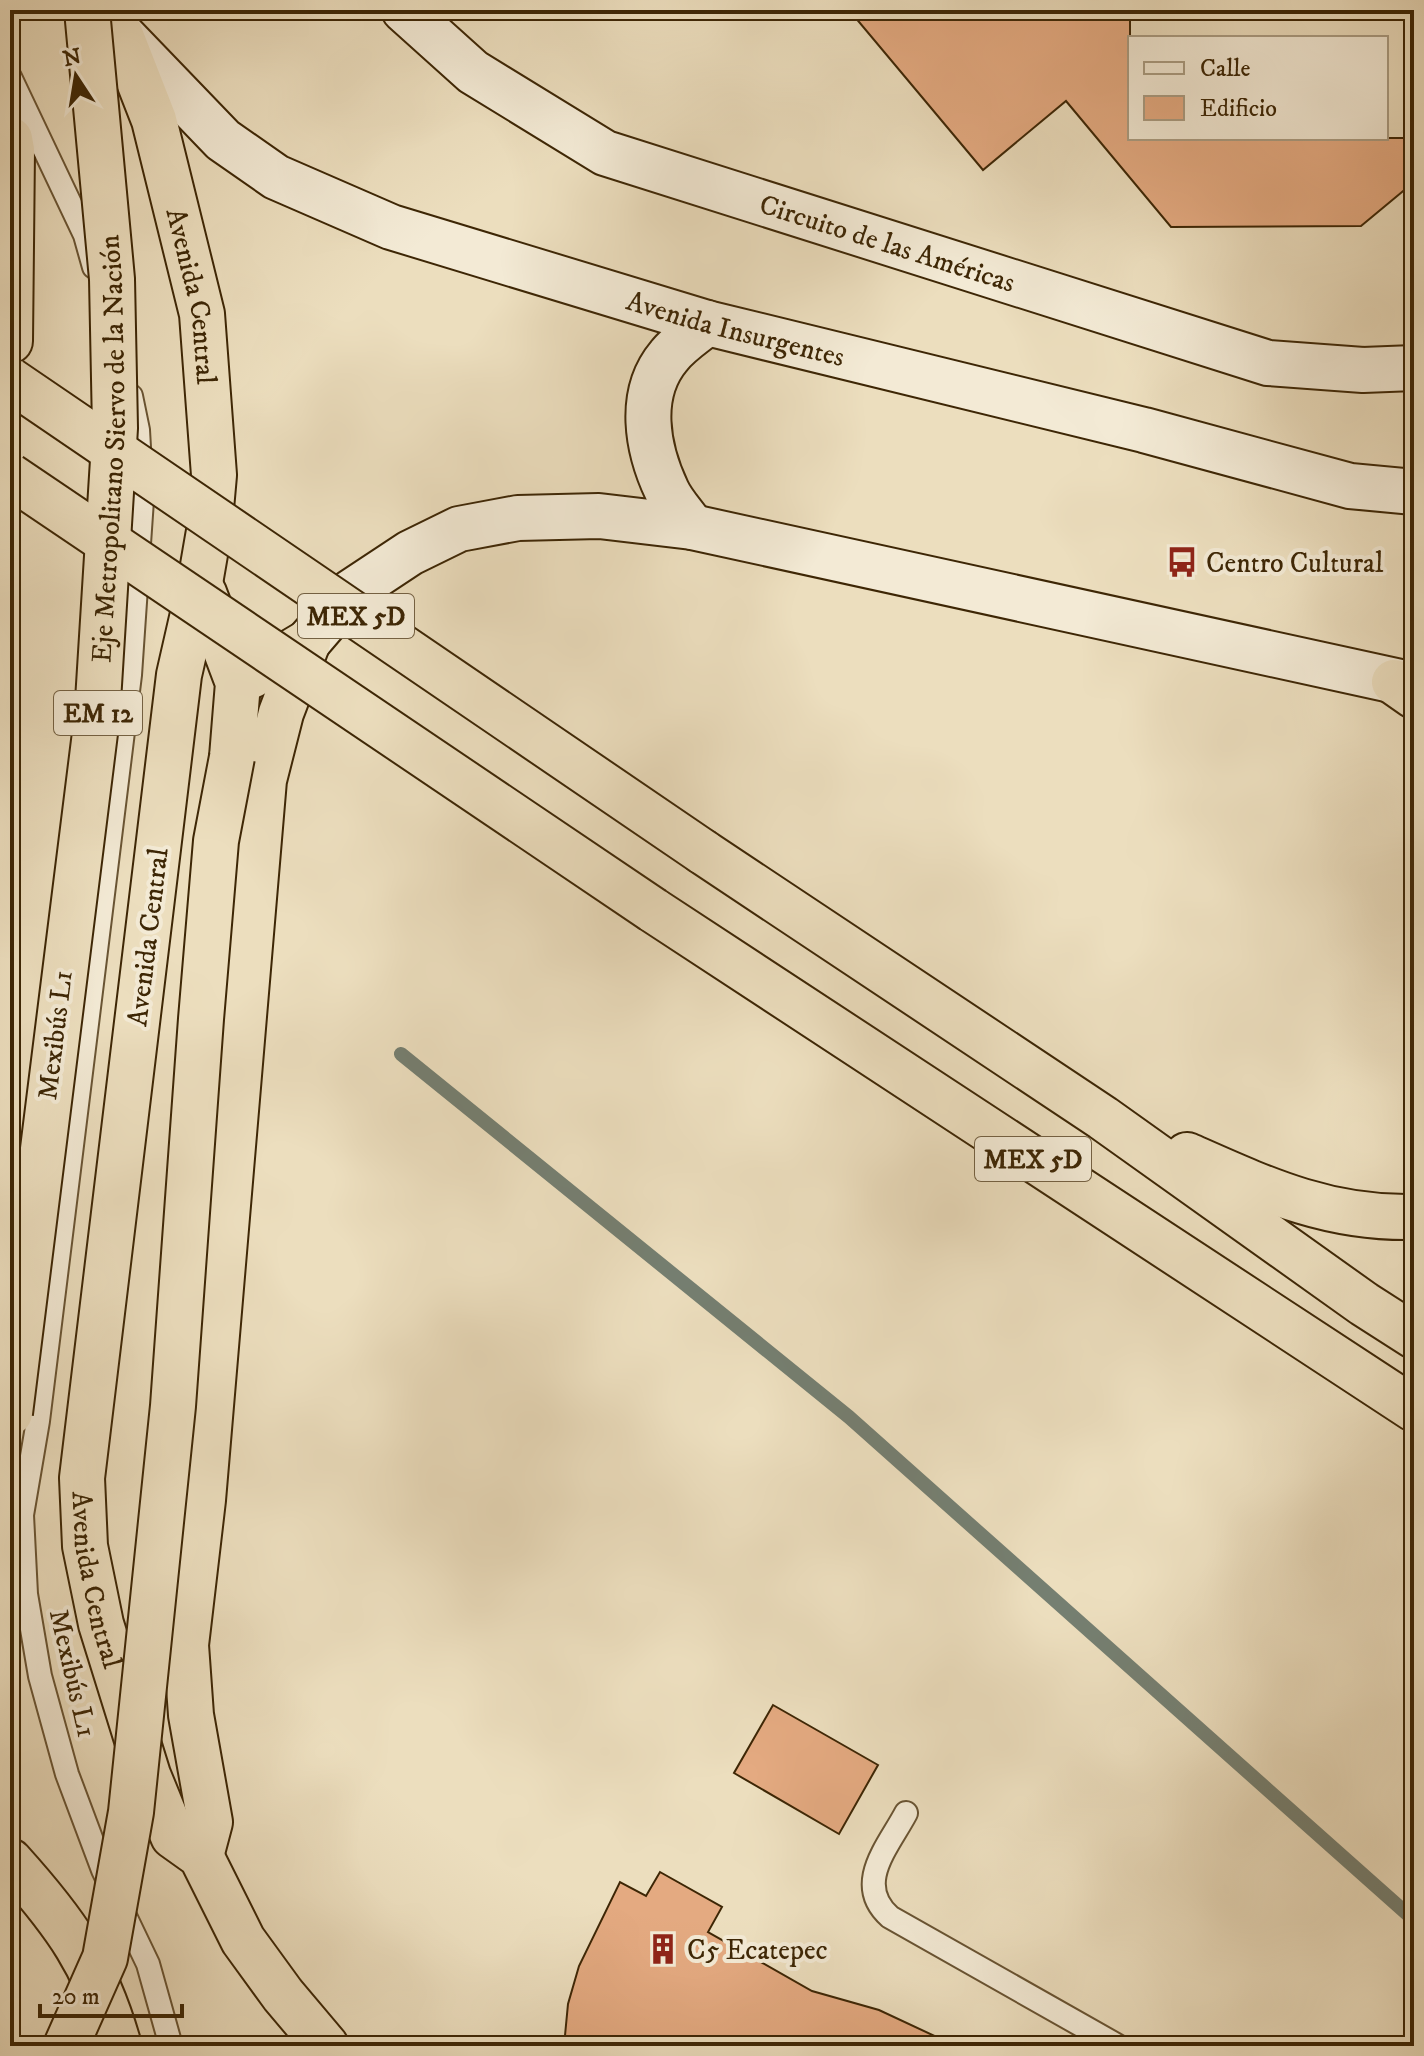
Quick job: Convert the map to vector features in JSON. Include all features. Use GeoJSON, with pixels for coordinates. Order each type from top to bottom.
{"type":"FeatureCollection","features":[{"type":"Feature","properties":{"kind":"highway","name":"Avenida Central"},"geometry":{"type":"LineString","coordinates":[[104,18],[154,120],[202,314],[214,475],[200,583],[179,675],[82,1478],[85,1546],[101,1624],[148,1775],[173,1836],[201,1856],[243,1940],[283,1995],[326,2046]]}},
{"type":"Feature","properties":{"kind":"highway","name":"Eje Metropolitano Siervo de la Nación"},"geometry":{"type":"LineString","coordinates":[[10,1413],[97,717],[115,428],[104,18]]}},
{"type":"Feature","properties":{"kind":"highway"},"geometry":{"type":"LineString","coordinates":[[10,139],[10,341]]}},
{"type":"Feature","properties":{"kind":"highway","name":"MEX 5D"},"geometry":{"type":"LineString","coordinates":[[10,380],[703,852],[1103,1118],[1364,1304],[1414,1336]]}},
{"type":"Feature","properties":{"kind":"highway","name":"MEX 5D"},"geometry":{"type":"LineString","coordinates":[[10,476],[653,910],[1414,1409]]}},
{"type":"Feature","properties":{"kind":"highway"},"geometry":{"type":"LineString","coordinates":[[66,2046],[105,1958],[131,1812],[173,1406],[216,841],[232,757],[238,683],[200,583]]}},
{"type":"Feature","properties":{"kind":"highway"},"geometry":{"type":"LineString","coordinates":[[238,683],[308,642]]}},
{"type":"Feature","properties":{"kind":"highway"},"geometry":{"type":"LineString","coordinates":[[201,1856],[210,1822],[191,1715],[186,1645],[203,1500],[264,780],[281,713],[308,642]]}},
{"type":"Feature","properties":{"kind":"highway"},"geometry":{"type":"LineString","coordinates":[[1103,1118],[1282,1197],[1337,1211],[1414,1217]]}},
{"type":"Feature","properties":{"kind":"highway"},"geometry":{"type":"LineString","coordinates":[[10,1861],[67,1929],[86,1960],[107,2004],[119,2046]]}},
{"type":"Feature","properties":{"kind":"main road","name":"Circuito de las Américas"},"geometry":{"type":"LineString","coordinates":[[404,10],[473,72],[605,153],[1268,363],[1363,370],[1414,368]]}},
{"type":"Feature","properties":{"kind":"main road","name":"Avenida Insurgentes"},"geometry":{"type":"LineString","coordinates":[[104,18],[223,140],[276,177],[391,227],[707,323],[1144,430],[1350,486],[1414,492]]}},
{"type":"Feature","properties":{"kind":"main road"},"geometry":{"type":"LineString","coordinates":[[692,527],[668,493],[653,454],[648,420],[651,389],[669,356],[707,323]]}},
{"type":"Feature","properties":{"kind":"main road"},"geometry":{"type":"LineString","coordinates":[[308,642],[351,592],[410,553],[459,529],[518,518],[599,516],[692,527],[1407,688]]}},
{"type":"Feature","properties":{"kind":"lane","name":"Mexibús L1"},"geometry":{"type":"LineString","coordinates":[[10,77],[85,235],[126,373],[138,430],[142,500],[130,675],[38,1421],[22,1515],[26,1594],[40,1676],[67,1774],[103,1870],[148,1964],[171,2046]]}},
{"type":"Feature","properties":{"kind":"lane"},"geometry":{"type":"LineString","coordinates":[[906,1813],[872,1882],[873,1896],[880,1907],[890,1917],[1118,2046]]}},
{"type":"Feature","properties":{"kind":"building"},"geometry":{"type":"Polygon","coordinates":[[[849,10],[1130,10],[1128,140],[1414,138],[1414,182],[1361,226],[1171,227],[1066,101],[983,170],[849,10]]]}},
{"type":"Feature","properties":{"kind":"building"},"geometry":{"type":"Polygon","coordinates":[[[773,1705],[878,1765],[839,1834],[734,1773],[773,1705]]]}},
{"type":"Feature","properties":{"kind":"building","name":"C5 Ecatepec"},"geometry":{"type":"Polygon","coordinates":[[[660,1872],[722,1907],[708,1932],[812,1991],[879,2010],[956,2046],[564,2046],[568,2004],[579,1966],[620,1882],[646,1896],[660,1872]]]}},
{"type":"Feature","properties":{"kind":"waterway"},"geometry":{"type":"LineString","coordinates":[[401,1054],[849,1417],[1414,1920]]}},
{"type":"Feature","properties":{"kind":"place","name":"Centro Cultural"},"geometry":{"type":"Point","coordinates":[1182,562]}},
{"type":"Feature","properties":{"kind":"place","name":"C5 Ecatepec"},"geometry":{"type":"Point","coordinates":[663,1949]}}]}
